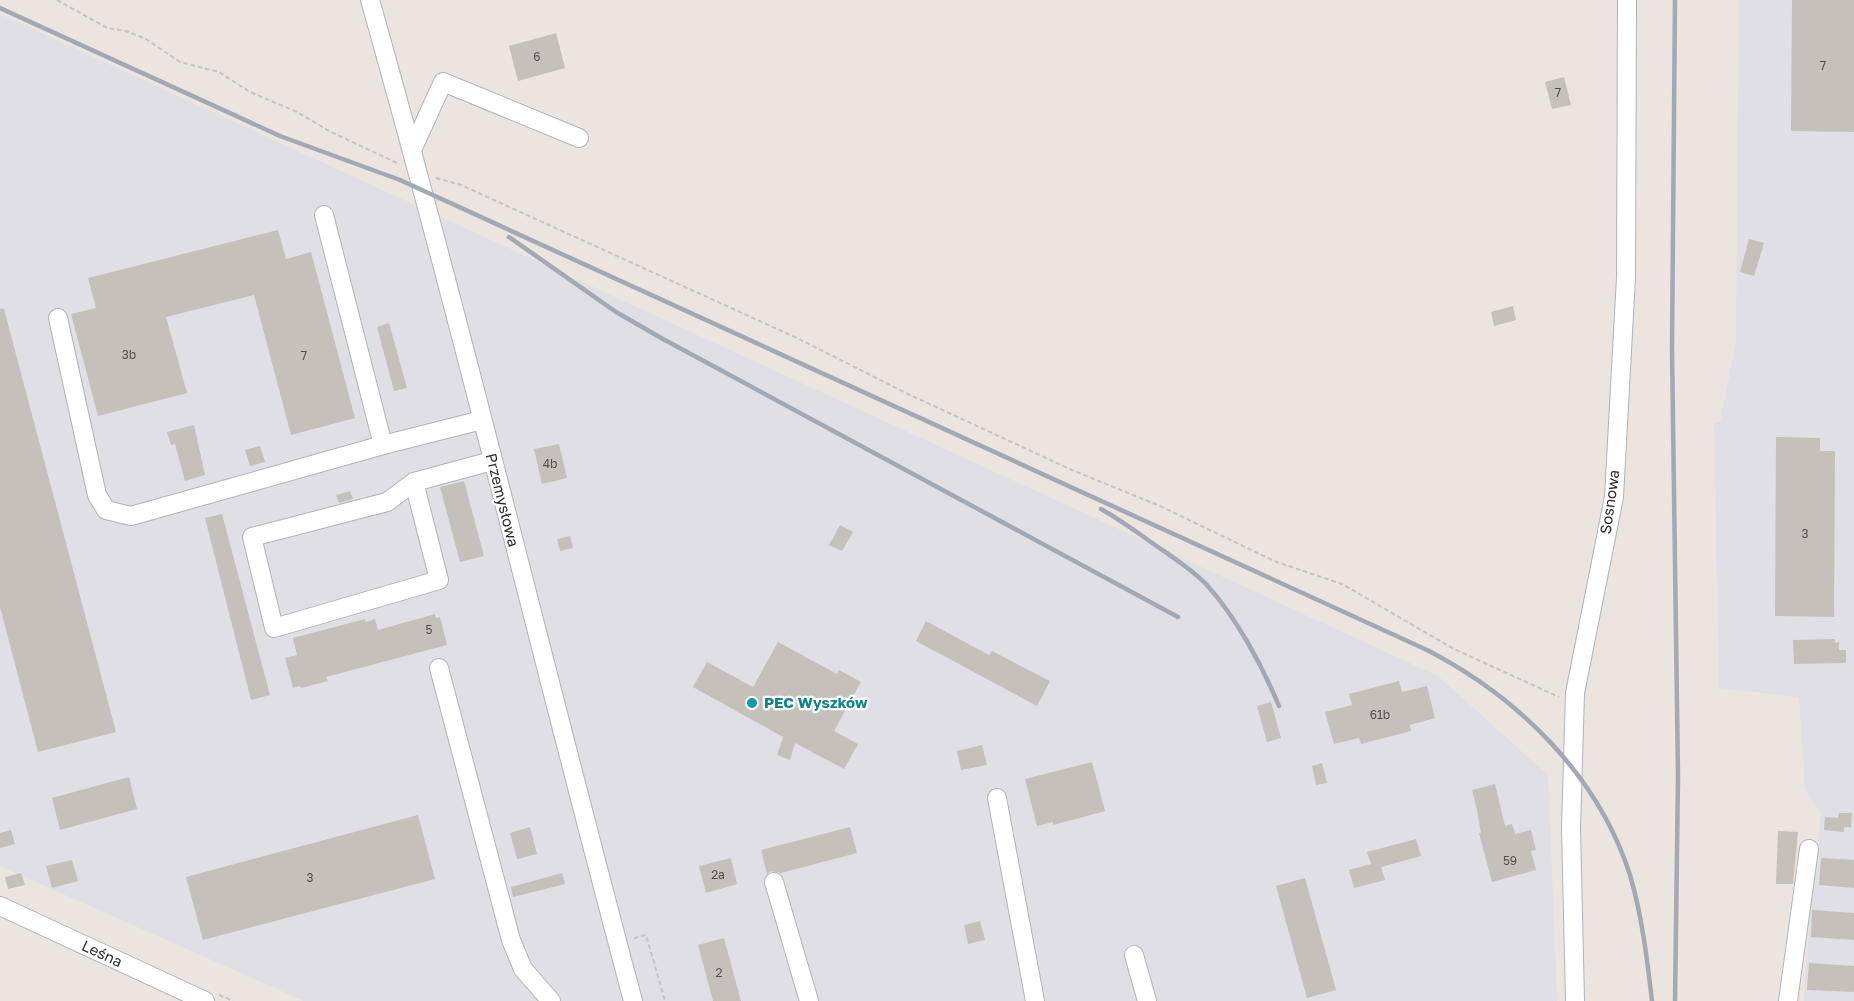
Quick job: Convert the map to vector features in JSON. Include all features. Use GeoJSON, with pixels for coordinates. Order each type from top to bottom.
{"type":"FeatureCollection","features":[{"type":"Feature","properties":{"kind":"street","name":"Przemysłowa"},"geometry":{"type":"LineString","coordinates":[[370,0],[412,150],[633,1001]]}},
{"type":"Feature","properties":{"kind":"street","name":"Sosnowa"},"geometry":{"type":"LineString","coordinates":[[1575,1001],[1571,828],[1575,693],[1614,497],[1626,278],[1627,0]]}},
{"type":"Feature","properties":{"kind":"street"},"geometry":{"type":"LineString","coordinates":[[412,150],[443,82],[579,138]]}},
{"type":"Feature","properties":{"kind":"street"},"geometry":{"type":"LineString","coordinates":[[324,215],[383,445]]}},
{"type":"Feature","properties":{"kind":"street"},"geometry":{"type":"LineString","coordinates":[[58,318],[97,495],[106,510],[131,516],[383,445],[482,420]]}},
{"type":"Feature","properties":{"kind":"street"},"geometry":{"type":"LineString","coordinates":[[414,483],[439,580],[274,628],[252,537],[387,502],[414,483],[492,461]]}},
{"type":"Feature","properties":{"kind":"street"},"geometry":{"type":"LineString","coordinates":[[439,668],[511,940],[523,969],[551,1001]]}},
{"type":"Feature","properties":{"kind":"street"},"geometry":{"type":"LineString","coordinates":[[997,798],[1035,1001]]}},
{"type":"Feature","properties":{"kind":"street"},"geometry":{"type":"LineString","coordinates":[[1788,1001],[1809,849]]}},
{"type":"Feature","properties":{"kind":"street"},"geometry":{"type":"LineString","coordinates":[[774,882],[809,1001]]}},
{"type":"Feature","properties":{"kind":"street","name":"Leśna"},"geometry":{"type":"LineString","coordinates":[[0,906],[205,1001]]}},
{"type":"Feature","properties":{"kind":"street"},"geometry":{"type":"LineString","coordinates":[[1134,955],[1147,1001]]}},
{"type":"Feature","properties":{"kind":"path"},"geometry":{"type":"LineString","coordinates":[[57,0],[107,28],[126,31],[146,39],[180,62],[219,72],[250,92],[297,112],[331,132],[418,173],[461,185],[797,338],[909,394],[1072,470],[1171,511],[1274,561],[1342,584],[1454,649],[1560,697],[1575,711]]}},
{"type":"Feature","properties":{"kind":"path"},"geometry":{"type":"LineString","coordinates":[[617,942],[646,935],[665,1001]]}},
{"type":"Feature","properties":{"kind":"shaded area"},"geometry":{"type":"Polygon","coordinates":[[[1739,0],[1854,0],[1854,1001],[1804,1001],[1810,911],[1821,814],[1805,789],[1799,697],[1719,688],[1714,423],[1720,422],[1736,342],[1739,0]]]}},
{"type":"Feature","properties":{"kind":"shaded area"},"geometry":{"type":"Polygon","coordinates":[[[0,14],[1438,676],[1548,775],[1557,1001],[304,1001],[0,866],[0,14]]]}},
{"type":"Feature","properties":{"kind":"building"},"geometry":{"type":"Polygon","coordinates":[[[1792,0],[1854,0],[1854,132],[1791,131],[1792,0]]]}},
{"type":"Feature","properties":{"kind":"building"},"geometry":{"type":"Polygon","coordinates":[[[556,33],[565,68],[518,81],[509,46],[556,33]]]}},
{"type":"Feature","properties":{"kind":"building"},"geometry":{"type":"Polygon","coordinates":[[[1564,77],[1571,105],[1552,109],[1545,82],[1564,77]]]}},
{"type":"Feature","properties":{"kind":"building"},"geometry":{"type":"Polygon","coordinates":[[[278,230],[286,259],[311,252],[355,418],[291,435],[254,295],[166,317],[187,393],[98,416],[71,314],[96,308],[88,278],[278,230]]]}},
{"type":"Feature","properties":{"kind":"building"},"geometry":{"type":"Polygon","coordinates":[[[1749,239],[1764,243],[1754,276],[1740,272],[1749,239]]]}},
{"type":"Feature","properties":{"kind":"building"},"geometry":{"type":"Polygon","coordinates":[[[1513,306],[1516,320],[1494,326],[1491,312],[1513,306]]]}},
{"type":"Feature","properties":{"kind":"building"},"geometry":{"type":"Polygon","coordinates":[[[0,309],[4,309],[116,732],[38,752],[0,607],[0,309]]]}},
{"type":"Feature","properties":{"kind":"building"},"geometry":{"type":"Polygon","coordinates":[[[389,323],[407,388],[394,391],[377,327],[389,323]]]}},
{"type":"Feature","properties":{"kind":"building"},"geometry":{"type":"Polygon","coordinates":[[[194,425],[205,475],[185,481],[175,444],[171,445],[167,432],[194,425]]]}},
{"type":"Feature","properties":{"kind":"building"},"geometry":{"type":"Polygon","coordinates":[[[1776,437],[1820,438],[1820,451],[1835,451],[1834,617],[1775,616],[1776,437]]]}},
{"type":"Feature","properties":{"kind":"building"},"geometry":{"type":"Polygon","coordinates":[[[559,444],[567,478],[542,484],[534,449],[559,444]]]}},
{"type":"Feature","properties":{"kind":"building"},"geometry":{"type":"Polygon","coordinates":[[[260,446],[265,462],[250,466],[245,450],[260,446]]]}},
{"type":"Feature","properties":{"kind":"building"},"geometry":{"type":"Polygon","coordinates":[[[464,481],[484,556],[460,562],[440,487],[464,481]]]}},
{"type":"Feature","properties":{"kind":"building"},"geometry":{"type":"Polygon","coordinates":[[[350,491],[353,499],[339,503],[336,495],[350,491]]]}},
{"type":"Feature","properties":{"kind":"building"},"geometry":{"type":"Polygon","coordinates":[[[222,514],[270,695],[251,700],[205,518],[222,514]]]}},
{"type":"Feature","properties":{"kind":"building"},"geometry":{"type":"Polygon","coordinates":[[[840,525],[853,532],[842,551],[829,545],[840,525]]]}},
{"type":"Feature","properties":{"kind":"building"},"geometry":{"type":"Polygon","coordinates":[[[570,536],[573,548],[560,551],[557,539],[570,536]]]}},
{"type":"Feature","properties":{"kind":"building"},"geometry":{"type":"Polygon","coordinates":[[[435,614],[436,618],[440,617],[447,645],[326,677],[328,681],[293,688],[285,658],[297,655],[293,638],[365,619],[366,622],[375,619],[378,630],[435,614]]]}},
{"type":"Feature","properties":{"kind":"building"},"geometry":{"type":"Polygon","coordinates":[[[926,621],[989,655],[992,651],[1050,681],[1037,706],[916,641],[926,621]]]}},
{"type":"Feature","properties":{"kind":"building"},"geometry":{"type":"Polygon","coordinates":[[[1835,639],[1835,643],[1839,642],[1839,650],[1846,650],[1846,663],[1794,664],[1793,640],[1835,639]]]}},
{"type":"Feature","properties":{"kind":"building"},"geometry":{"type":"Polygon","coordinates":[[[778,642],[837,674],[839,670],[861,682],[834,731],[858,744],[844,769],[795,743],[790,760],[777,755],[783,737],[693,687],[707,662],[753,687],[778,642]]]}},
{"type":"Feature","properties":{"kind":"building"},"geometry":{"type":"Polygon","coordinates":[[[1399,681],[1402,692],[1427,686],[1435,718],[1410,725],[1411,731],[1361,744],[1359,738],[1334,744],[1325,712],[1352,705],[1349,694],[1399,681]]]}},
{"type":"Feature","properties":{"kind":"building"},"geometry":{"type":"Polygon","coordinates":[[[1271,702],[1281,738],[1267,742],[1257,706],[1271,702]]]}},
{"type":"Feature","properties":{"kind":"building"},"geometry":{"type":"Polygon","coordinates":[[[982,745],[987,765],[961,770],[957,751],[982,745]]]}},
{"type":"Feature","properties":{"kind":"building"},"geometry":{"type":"Polygon","coordinates":[[[1092,762],[1105,811],[1053,825],[1053,822],[1037,826],[1025,779],[1092,762]]]}},
{"type":"Feature","properties":{"kind":"building"},"geometry":{"type":"Polygon","coordinates":[[[1322,763],[1327,783],[1316,785],[1312,766],[1322,763]]]}},
{"type":"Feature","properties":{"kind":"building"},"geometry":{"type":"Polygon","coordinates":[[[129,777],[137,809],[60,830],[52,798],[129,777]]]}},
{"type":"Feature","properties":{"kind":"building"},"geometry":{"type":"Polygon","coordinates":[[[1495,784],[1505,826],[1512,824],[1515,834],[1531,830],[1536,850],[1531,851],[1536,870],[1492,882],[1479,833],[1481,833],[1472,790],[1495,784]]]}},
{"type":"Feature","properties":{"kind":"building"},"geometry":{"type":"Polygon","coordinates":[[[1839,813],[1852,813],[1851,827],[1844,827],[1844,832],[1824,830],[1825,817],[1838,818],[1839,813]]]}},
{"type":"Feature","properties":{"kind":"building"},"geometry":{"type":"Polygon","coordinates":[[[418,815],[435,879],[203,940],[186,877],[418,815]]]}},
{"type":"Feature","properties":{"kind":"building"},"geometry":{"type":"Polygon","coordinates":[[[530,827],[537,854],[517,859],[510,833],[530,827]]]}},
{"type":"Feature","properties":{"kind":"building"},"geometry":{"type":"Polygon","coordinates":[[[850,827],[857,853],[781,873],[771,871],[767,874],[761,850],[850,827]]]}},
{"type":"Feature","properties":{"kind":"building"},"geometry":{"type":"Polygon","coordinates":[[[11,830],[15,844],[0,848],[0,833],[11,830]]]}},
{"type":"Feature","properties":{"kind":"building"},"geometry":{"type":"Polygon","coordinates":[[[1778,831],[1798,832],[1793,884],[1776,884],[1778,831]]]}},
{"type":"Feature","properties":{"kind":"building"},"geometry":{"type":"Polygon","coordinates":[[[1416,839],[1421,856],[1381,867],[1385,880],[1354,888],[1349,870],[1371,864],[1367,852],[1416,839]]]}},
{"type":"Feature","properties":{"kind":"building"},"geometry":{"type":"Polygon","coordinates":[[[731,858],[737,884],[706,893],[699,866],[731,858]]]}},
{"type":"Feature","properties":{"kind":"building"},"geometry":{"type":"Polygon","coordinates":[[[1821,858],[1854,860],[1854,888],[1819,885],[1821,858]]]}},
{"type":"Feature","properties":{"kind":"building"},"geometry":{"type":"Polygon","coordinates":[[[72,860],[78,881],[52,888],[46,866],[72,860]]]}},
{"type":"Feature","properties":{"kind":"building"},"geometry":{"type":"Polygon","coordinates":[[[21,873],[25,885],[8,889],[5,877],[21,873]]]}},
{"type":"Feature","properties":{"kind":"building"},"geometry":{"type":"Polygon","coordinates":[[[562,873],[565,884],[513,897],[511,887],[562,873]]]}},
{"type":"Feature","properties":{"kind":"building"},"geometry":{"type":"Polygon","coordinates":[[[1305,878],[1336,990],[1307,998],[1276,886],[1305,878]]]}},
{"type":"Feature","properties":{"kind":"building"},"geometry":{"type":"Polygon","coordinates":[[[1812,910],[1854,913],[1854,940],[1811,937],[1812,910]]]}},
{"type":"Feature","properties":{"kind":"building"},"geometry":{"type":"Polygon","coordinates":[[[980,921],[985,940],[968,944],[964,925],[980,921]]]}},
{"type":"Feature","properties":{"kind":"building"},"geometry":{"type":"Polygon","coordinates":[[[724,938],[741,1001],[713,1001],[698,945],[724,938]]]}},
{"type":"Feature","properties":{"kind":"building"},"geometry":{"type":"Polygon","coordinates":[[[1809,963],[1854,966],[1854,992],[1807,990],[1809,963]]]}},
{"type":"Feature","properties":{"kind":"railway"},"geometry":{"type":"LineString","coordinates":[[1675,0],[1672,348],[1678,777],[1675,1001]]}},
{"type":"Feature","properties":{"kind":"railway"},"geometry":{"type":"LineString","coordinates":[[0,8],[280,136],[400,180],[1427,650],[1461,669],[1523,715],[1576,772],[1598,804],[1616,839],[1630,875],[1641,922],[1652,1001]]}},
{"type":"Feature","properties":{"kind":"railway"},"geometry":{"type":"LineString","coordinates":[[509,237],[616,312],[663,339],[1178,617]]}},
{"type":"Feature","properties":{"kind":"railway"},"geometry":{"type":"LineString","coordinates":[[1101,509],[1177,560],[1206,584],[1228,611],[1247,642],[1279,706]]}},
{"type":"Feature","properties":{"kind":"place","name":"PEC Wyszków"},"geometry":{"type":"Point","coordinates":[752,703]}}]}
